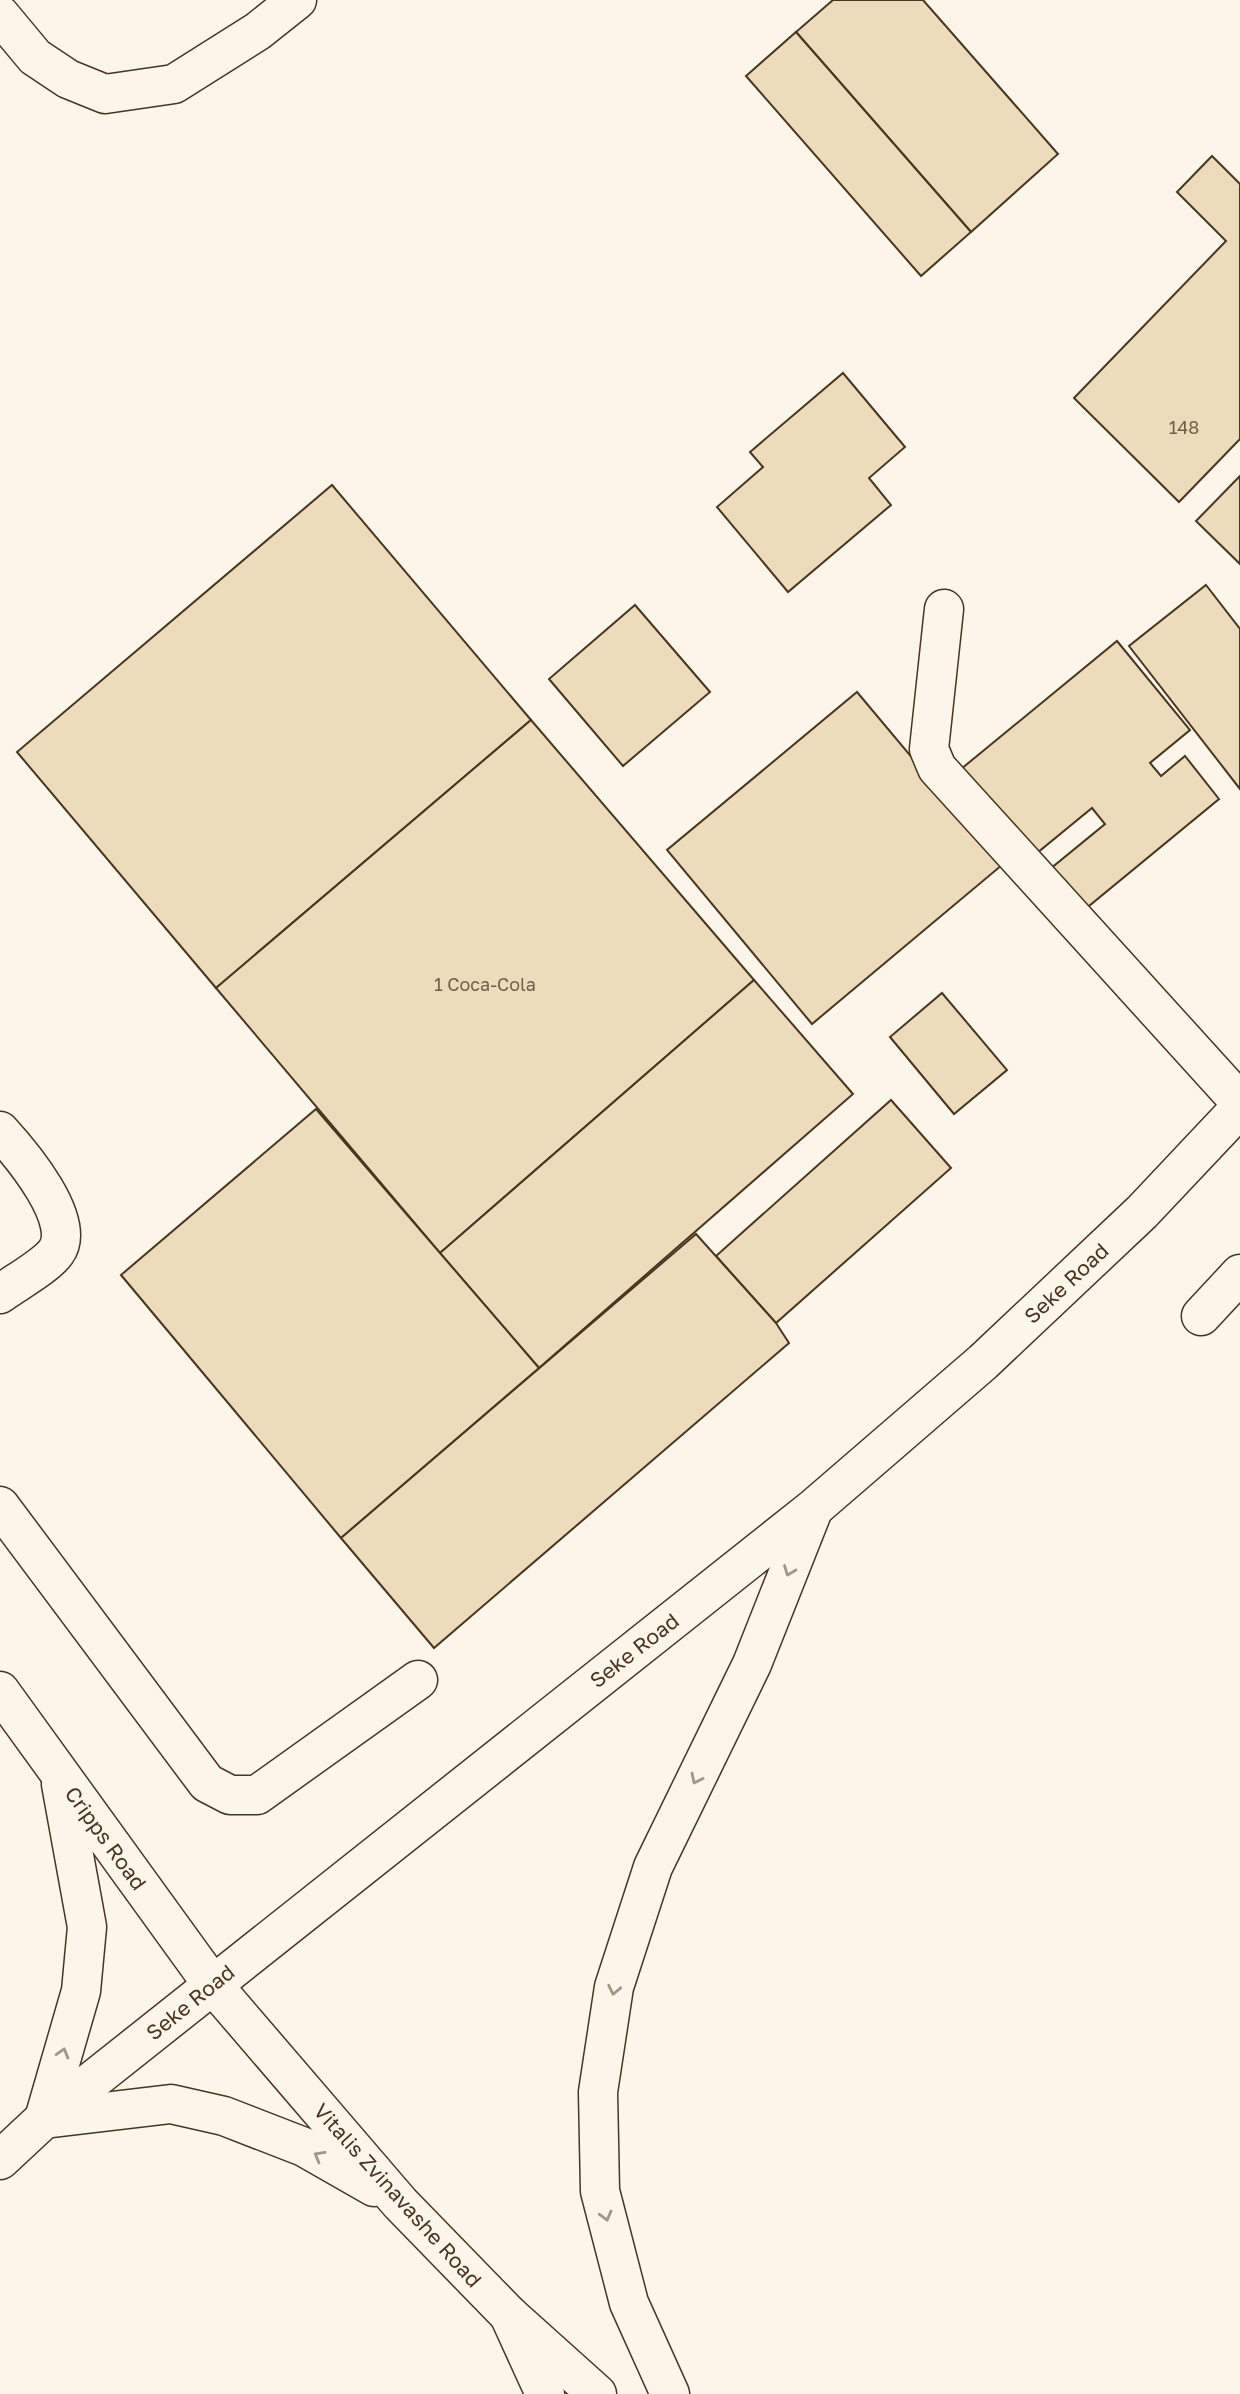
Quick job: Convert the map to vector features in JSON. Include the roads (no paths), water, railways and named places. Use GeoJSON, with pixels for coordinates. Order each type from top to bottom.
{"type":"FeatureCollection","features":[{"type":"Feature","properties":{"kind":"main road"},"geometry":{"type":"LineString","coordinates":[[0,15],[35,57],[68,79],[106,94],[142,91],[174,84],[258,31],[297,0]]}},
{"type":"Feature","properties":{"kind":"main road"},"geometry":{"type":"LineString","coordinates":[[944,609],[929,749],[937,768],[1240,1105]]}},
{"type":"Feature","properties":{"kind":"main road","name":"Seke Road"},"geometry":{"type":"LineString","coordinates":[[0,2160],[44,2119],[212,1984],[814,1508],[1003,1343],[1142,1212],[1240,1105]]}},
{"type":"Feature","properties":{"kind":"main road"},"geometry":{"type":"LineString","coordinates":[[0,1131],[15,1147],[57,1209],[63,1238],[55,1253],[0,1294]]}},
{"type":"Feature","properties":{"kind":"main road"},"geometry":{"type":"LineString","coordinates":[[1200,1316],[1240,1274]]}},
{"type":"Feature","properties":{"kind":"main road"},"geometry":{"type":"LineString","coordinates":[[0,1506],[206,1783],[230,1795],[257,1795],[418,1680]]}},
{"type":"Feature","properties":{"kind":"main road"},"geometry":{"type":"LineString","coordinates":[[670,2394],[629,2303],[600,2191],[598,2092],[614,1987],[653,1867],[752,1664],[814,1508]]}},
{"type":"Feature","properties":{"kind":"main road","name":"Cripps Road"},"geometry":{"type":"LineString","coordinates":[[0,1692],[212,1984]]}},
{"type":"Feature","properties":{"kind":"main road"},"geometry":{"type":"LineString","coordinates":[[59,1775],[87,1927],[81,1991],[44,2119],[171,2104],[224,2116],[304,2147],[400,2203]]}},
{"type":"Feature","properties":{"kind":"main road","name":"Vitalis Zvinavashe Road"},"geometry":{"type":"LineString","coordinates":[[212,1984],[400,2203],[509,2315],[597,2394]]}},
{"type":"Feature","properties":{"kind":"main road"},"geometry":{"type":"LineString","coordinates":[[509,2315],[545,2394]]}}]}
